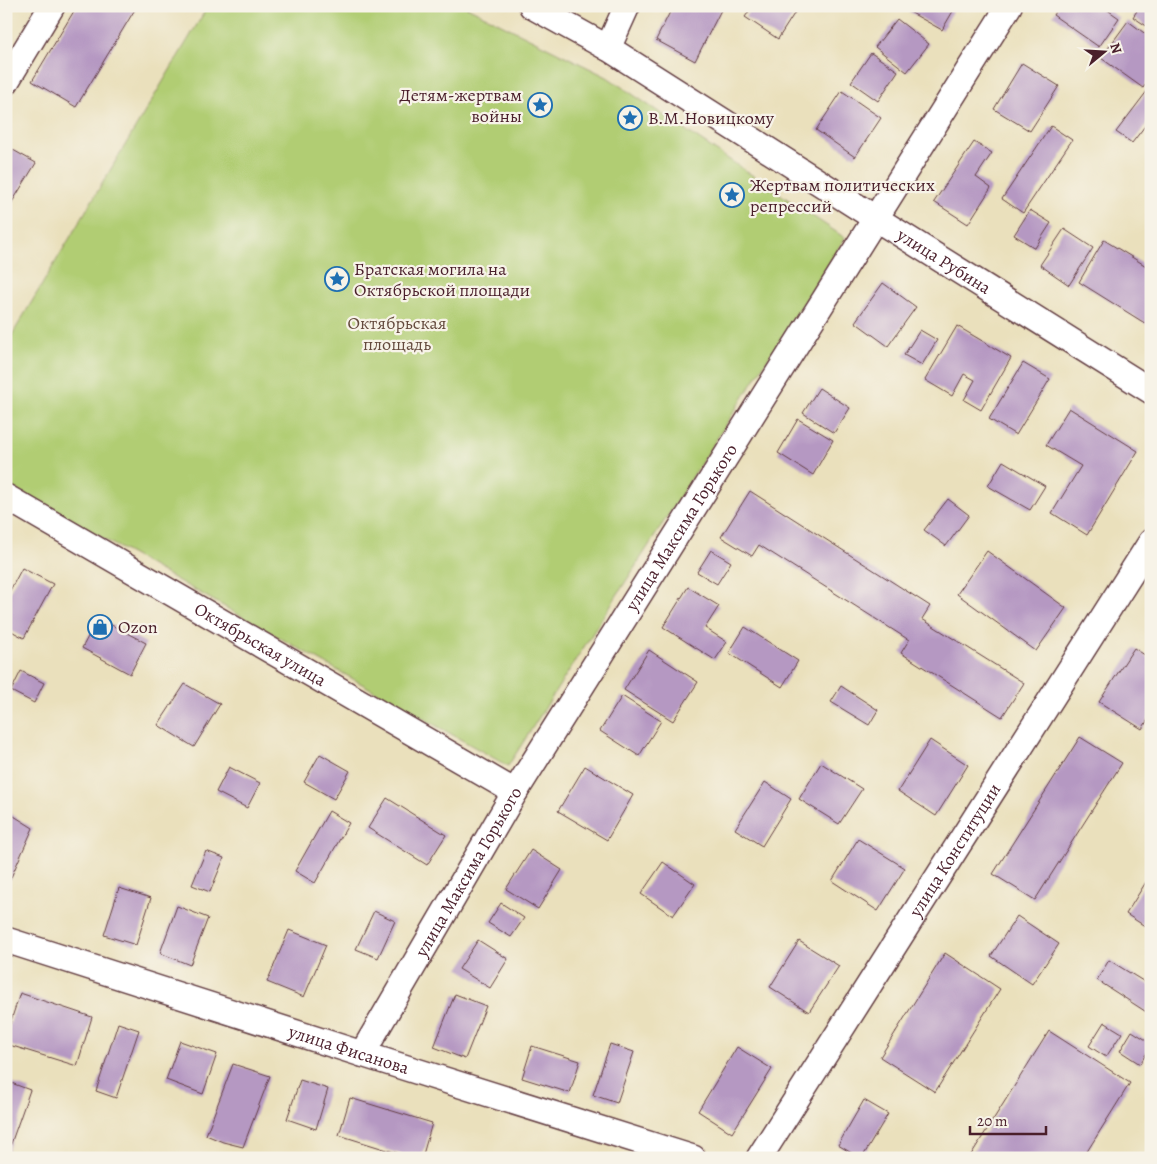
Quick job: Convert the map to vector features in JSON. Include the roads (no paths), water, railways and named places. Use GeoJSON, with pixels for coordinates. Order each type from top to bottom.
{"type":"FeatureCollection","features":[{"type":"Feature","properties":{"kind":"street"},"geometry":{"type":"LineString","coordinates":[[6,82],[52,6]]}},
{"type":"Feature","properties":{"kind":"street","name":"улица Рубина"},"geometry":{"type":"LineString","coordinates":[[532,6],[608,48],[1151,391]]}},
{"type":"Feature","properties":{"kind":"street"},"geometry":{"type":"LineString","coordinates":[[608,48],[628,6]]}},
{"type":"Feature","properties":{"kind":"street","name":"улица Максима Горького"},"geometry":{"type":"LineString","coordinates":[[362,1054],[515,792],[1008,6]]}},
{"type":"Feature","properties":{"kind":"street","name":"Октябрьская улица"},"geometry":{"type":"LineString","coordinates":[[6,497],[515,792]]}},
{"type":"Feature","properties":{"kind":"street","name":"улица Конституции"},"geometry":{"type":"LineString","coordinates":[[759,1158],[1151,542]]}},
{"type":"Feature","properties":{"kind":"street","name":"улица Фисанова"},"geometry":{"type":"LineString","coordinates":[[6,940],[693,1158]]}},
{"type":"Feature","properties":{"kind":"place","name":"Детям-жертвам войны"},"geometry":{"type":"Point","coordinates":[540,105]}},
{"type":"Feature","properties":{"kind":"place","name":"В.М.Новицкому"},"geometry":{"type":"Point","coordinates":[630,118]}},
{"type":"Feature","properties":{"kind":"place","name":"Жертвам политических репрессий"},"geometry":{"type":"Point","coordinates":[732,195]}},
{"type":"Feature","properties":{"kind":"place","name":"Братская могила на Октябрьской площади"},"geometry":{"type":"Point","coordinates":[337,279]}},
{"type":"Feature","properties":{"kind":"place","name":"Ozon"},"geometry":{"type":"Point","coordinates":[100,627]}},
{"type":"Feature","properties":{"kind":"park label","name":"Октябрьская площадь"},"geometry":{"type":"Point","coordinates":[397,333]}}]}
